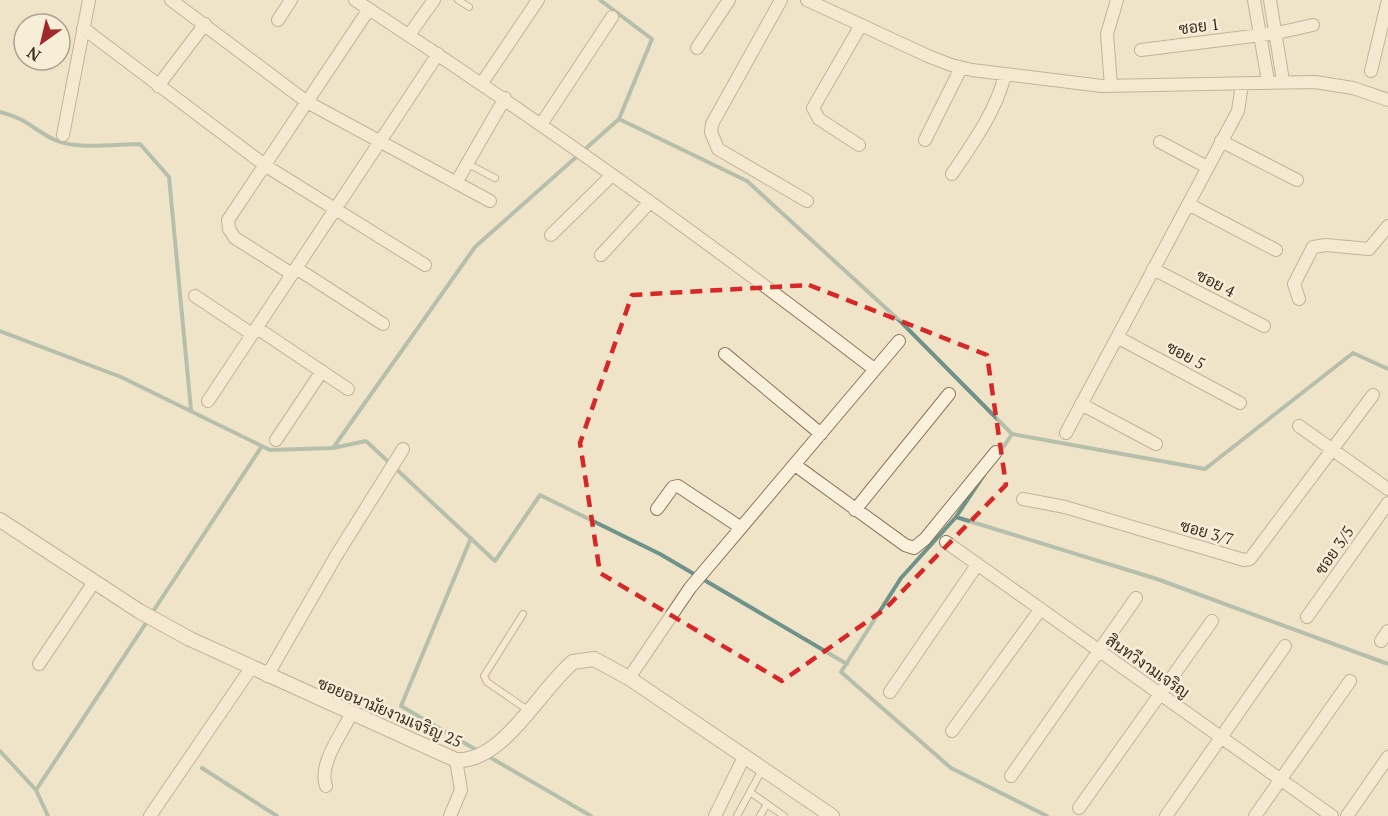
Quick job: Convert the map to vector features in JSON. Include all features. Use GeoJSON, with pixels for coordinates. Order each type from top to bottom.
{"type":"FeatureCollection","features":[{"type":"Feature","properties":{"kind":"street"},"geometry":{"type":"LineString","coordinates":[[63,135],[89,0]]}},
{"type":"Feature","properties":{"kind":"street"},"geometry":{"type":"LineString","coordinates":[[171,0],[307,102],[379,143],[490,201]]}},
{"type":"Feature","properties":{"kind":"street"},"geometry":{"type":"LineString","coordinates":[[278,20],[291,0]]}},
{"type":"Feature","properties":{"kind":"street"},"geometry":{"type":"LineString","coordinates":[[355,0],[569,142],[781,296],[874,369]]}},
{"type":"Feature","properties":{"kind":"street"},"geometry":{"type":"LineString","coordinates":[[409,35],[434,0]]}},
{"type":"Feature","properties":{"kind":"street"},"geometry":{"type":"LineString","coordinates":[[482,83],[538,0]]}},
{"type":"Feature","properties":{"kind":"street"},"geometry":{"type":"LineString","coordinates":[[697,48],[729,0]]}},
{"type":"Feature","properties":{"kind":"street"},"geometry":{"type":"LineString","coordinates":[[781,0],[712,123],[711,132],[718,149],[807,201]]}},
{"type":"Feature","properties":{"kind":"street"},"geometry":{"type":"LineString","coordinates":[[807,0],[935,59],[962,68],[1111,86],[1242,84],[1268,81],[1334,84],[1388,100]]}},
{"type":"Feature","properties":{"kind":"street"},"geometry":{"type":"LineString","coordinates":[[1111,86],[1107,34],[1117,0]]}},
{"type":"Feature","properties":{"kind":"street"},"geometry":{"type":"LineString","coordinates":[[1254,0],[1268,81]]}},
{"type":"Feature","properties":{"kind":"street"},"geometry":{"type":"LineString","coordinates":[[1270,0],[1282,81]]}},
{"type":"Feature","properties":{"kind":"street"},"geometry":{"type":"LineString","coordinates":[[1371,71],[1388,0]]}},
{"type":"Feature","properties":{"kind":"street"},"geometry":{"type":"LineString","coordinates":[[369,9],[227,225],[235,238],[383,324]]}},
{"type":"Feature","properties":{"kind":"street"},"geometry":{"type":"LineString","coordinates":[[542,123],[612,17]]}},
{"type":"Feature","properties":{"kind":"street"},"geometry":{"type":"LineString","coordinates":[[158,86],[205,24]]}},
{"type":"Feature","properties":{"kind":"street"},"geometry":{"type":"LineString","coordinates":[[859,145],[819,119],[813,108],[861,25]]}},
{"type":"Feature","properties":{"kind":"street","name":"ซอย 1"},"geometry":{"type":"LineString","coordinates":[[1141,50],[1276,33],[1313,26]]}},
{"type":"Feature","properties":{"kind":"street"},"geometry":{"type":"LineString","coordinates":[[82,28],[266,166],[425,265]]}},
{"type":"Feature","properties":{"kind":"street"},"geometry":{"type":"LineString","coordinates":[[208,401],[438,54]]}},
{"type":"Feature","properties":{"kind":"street"},"geometry":{"type":"LineString","coordinates":[[925,140],[962,68]]}},
{"type":"Feature","properties":{"kind":"street"},"geometry":{"type":"LineString","coordinates":[[952,174],[981,129],[1001,89],[1005,75]]}},
{"type":"Feature","properties":{"kind":"street"},"geometry":{"type":"LineString","coordinates":[[1066,433],[1238,111],[1242,84]]}},
{"type":"Feature","properties":{"kind":"street"},"geometry":{"type":"LineString","coordinates":[[456,183],[505,98]]}},
{"type":"Feature","properties":{"kind":"street"},"geometry":{"type":"LineString","coordinates":[[1221,141],[1297,180]]}},
{"type":"Feature","properties":{"kind":"street"},"geometry":{"type":"LineString","coordinates":[[1160,142],[1207,167]]}},
{"type":"Feature","properties":{"kind":"street"},"geometry":{"type":"LineString","coordinates":[[551,235],[612,175]]}},
{"type":"Feature","properties":{"kind":"street"},"geometry":{"type":"LineString","coordinates":[[601,255],[650,202]]}},
{"type":"Feature","properties":{"kind":"street"},"geometry":{"type":"LineString","coordinates":[[1188,204],[1275,250]]}},
{"type":"Feature","properties":{"kind":"street"},"geometry":{"type":"LineString","coordinates":[[1299,299],[1294,284],[1313,247],[1326,245],[1369,249],[1388,226]]}},
{"type":"Feature","properties":{"kind":"street","name":"ซอย 4"},"geometry":{"type":"LineString","coordinates":[[1153,269],[1264,326]]}},
{"type":"Feature","properties":{"kind":"street"},"geometry":{"type":"LineString","coordinates":[[195,296],[322,371],[348,389]]}},
{"type":"Feature","properties":{"kind":"street","name":"ซอย 5"},"geometry":{"type":"LineString","coordinates":[[1116,338],[1240,403]]}},
{"type":"Feature","properties":{"kind":"street"},"geometry":{"type":"LineString","coordinates":[[629,678],[709,564],[899,341]]}},
{"type":"Feature","properties":{"kind":"street"},"geometry":{"type":"LineString","coordinates":[[725,354],[821,434]]}},
{"type":"Feature","properties":{"kind":"street"},"geometry":{"type":"LineString","coordinates":[[276,440],[322,371]]}},
{"type":"Feature","properties":{"kind":"street"},"geometry":{"type":"LineString","coordinates":[[855,510],[949,394]]}},
{"type":"Feature","properties":{"kind":"street","name":"ซอย 3/7"},"geometry":{"type":"LineString","coordinates":[[1023,499],[1065,507],[1244,560],[1255,555],[1373,395]]}},
{"type":"Feature","properties":{"kind":"street"},"geometry":{"type":"LineString","coordinates":[[1081,404],[1156,444]]}},
{"type":"Feature","properties":{"kind":"street"},"geometry":{"type":"LineString","coordinates":[[1299,426],[1388,489]]}},
{"type":"Feature","properties":{"kind":"street"},"geometry":{"type":"LineString","coordinates":[[267,676],[336,556],[403,449]]}},
{"type":"Feature","properties":{"kind":"street"},"geometry":{"type":"LineString","coordinates":[[795,465],[905,545],[918,546],[996,452]]}},
{"type":"Feature","properties":{"kind":"street"},"geometry":{"type":"LineString","coordinates":[[657,509],[674,487],[678,486],[740,527]]}},
{"type":"Feature","properties":{"kind":"street","name":"ซอย 3/5"},"geometry":{"type":"LineString","coordinates":[[1307,617],[1388,502]]}},
{"type":"Feature","properties":{"kind":"street","name":"ซอยอนามัยงามเจริญ 25"},"geometry":{"type":"LineString","coordinates":[[0,520],[139,611],[267,676],[456,760],[468,761],[507,735],[566,668],[581,659],[605,664],[629,678],[832,816]]}},
{"type":"Feature","properties":{"kind":"street","name":"สินทวีงามเจริญ"},"geometry":{"type":"LineString","coordinates":[[946,542],[1332,816]]}},
{"type":"Feature","properties":{"kind":"street"},"geometry":{"type":"LineString","coordinates":[[890,692],[977,565]]}},
{"type":"Feature","properties":{"kind":"street"},"geometry":{"type":"LineString","coordinates":[[39,664],[94,582]]}},
{"type":"Feature","properties":{"kind":"street"},"geometry":{"type":"LineString","coordinates":[[1011,776],[1136,598]]}},
{"type":"Feature","properties":{"kind":"street"},"geometry":{"type":"LineString","coordinates":[[952,731],[1040,610]]}},
{"type":"Feature","properties":{"kind":"street"},"geometry":{"type":"LineString","coordinates":[[1079,808],[1212,621]]}},
{"type":"Feature","properties":{"kind":"street"},"geometry":{"type":"LineString","coordinates":[[1166,816],[1285,646]]}},
{"type":"Feature","properties":{"kind":"street"},"geometry":{"type":"LineString","coordinates":[[150,816],[251,668]]}},
{"type":"Feature","properties":{"kind":"street"},"geometry":{"type":"LineString","coordinates":[[1255,816],[1350,681]]}},
{"type":"Feature","properties":{"kind":"street"},"geometry":{"type":"LineString","coordinates":[[326,786],[323,778],[325,768],[351,714]]}},
{"type":"Feature","properties":{"kind":"street"},"geometry":{"type":"LineString","coordinates":[[715,816],[744,757]]}},
{"type":"Feature","properties":{"kind":"street"},"geometry":{"type":"LineString","coordinates":[[1347,816],[1388,757]]}},
{"type":"Feature","properties":{"kind":"street"},"geometry":{"type":"LineString","coordinates":[[450,816],[461,790],[456,760]]}},
{"type":"Feature","properties":{"kind":"lane"},"geometry":{"type":"LineString","coordinates":[[458,0],[469,7]]}},
{"type":"Feature","properties":{"kind":"lane"},"geometry":{"type":"LineString","coordinates":[[468,164],[495,178]]}},
{"type":"Feature","properties":{"kind":"lane"},"geometry":{"type":"LineString","coordinates":[[523,614],[484,676],[487,681],[530,711]]}},
{"type":"Feature","properties":{"kind":"lane"},"geometry":{"type":"LineString","coordinates":[[737,816],[762,769]]}},
{"type":"Feature","properties":{"kind":"lane"},"geometry":{"type":"LineString","coordinates":[[750,792],[784,816]]}},
{"type":"Feature","properties":{"kind":"lane"},"geometry":{"type":"LineString","coordinates":[[760,816],[767,804]]}},
{"type":"Feature","properties":{"kind":"highlighted area"},"geometry":{"type":"Polygon","coordinates":[[[809,285],[987,355],[1006,485],[885,609],[782,681],[600,573],[580,443],[632,295],[809,285]]]}},
{"type":"Feature","properties":{"kind":"waterway"},"geometry":{"type":"LineString","coordinates":[[600,0],[652,39],[619,119],[475,247],[333,448],[366,441],[495,561],[540,495],[660,554],[847,664]]}},
{"type":"Feature","properties":{"kind":"waterway"},"geometry":{"type":"LineString","coordinates":[[0,112],[17,118],[47,136],[64,143],[85,146],[140,144],[169,177],[191,410]]}},
{"type":"Feature","properties":{"kind":"waterway"},"geometry":{"type":"LineString","coordinates":[[619,119],[747,181],[901,322],[1012,434],[1205,469],[1353,353],[1388,369]]}},
{"type":"Feature","properties":{"kind":"waterway"},"geometry":{"type":"LineString","coordinates":[[0,331],[121,377],[270,450],[333,448]]}},
{"type":"Feature","properties":{"kind":"waterway"},"geometry":{"type":"LineString","coordinates":[[1000,452],[1012,434]]}},
{"type":"Feature","properties":{"kind":"waterway"},"geometry":{"type":"LineString","coordinates":[[152,613],[262,446]]}},
{"type":"Feature","properties":{"kind":"waterway"},"geometry":{"type":"LineString","coordinates":[[984,475],[956,517],[901,578],[841,672],[951,768],[1047,816]]}},
{"type":"Feature","properties":{"kind":"waterway"},"geometry":{"type":"LineString","coordinates":[[956,517],[1157,579],[1388,664]]}},
{"type":"Feature","properties":{"kind":"waterway"},"geometry":{"type":"LineString","coordinates":[[471,538],[401,706],[480,752]]}},
{"type":"Feature","properties":{"kind":"waterway"},"geometry":{"type":"LineString","coordinates":[[36,790],[148,620]]}},
{"type":"Feature","properties":{"kind":"waterway"},"geometry":{"type":"LineString","coordinates":[[0,751],[36,790],[48,816]]}},
{"type":"Feature","properties":{"kind":"waterway"},"geometry":{"type":"LineString","coordinates":[[486,755],[591,816]]}},
{"type":"Feature","properties":{"kind":"waterway"},"geometry":{"type":"LineString","coordinates":[[202,768],[277,816]]}}]}
